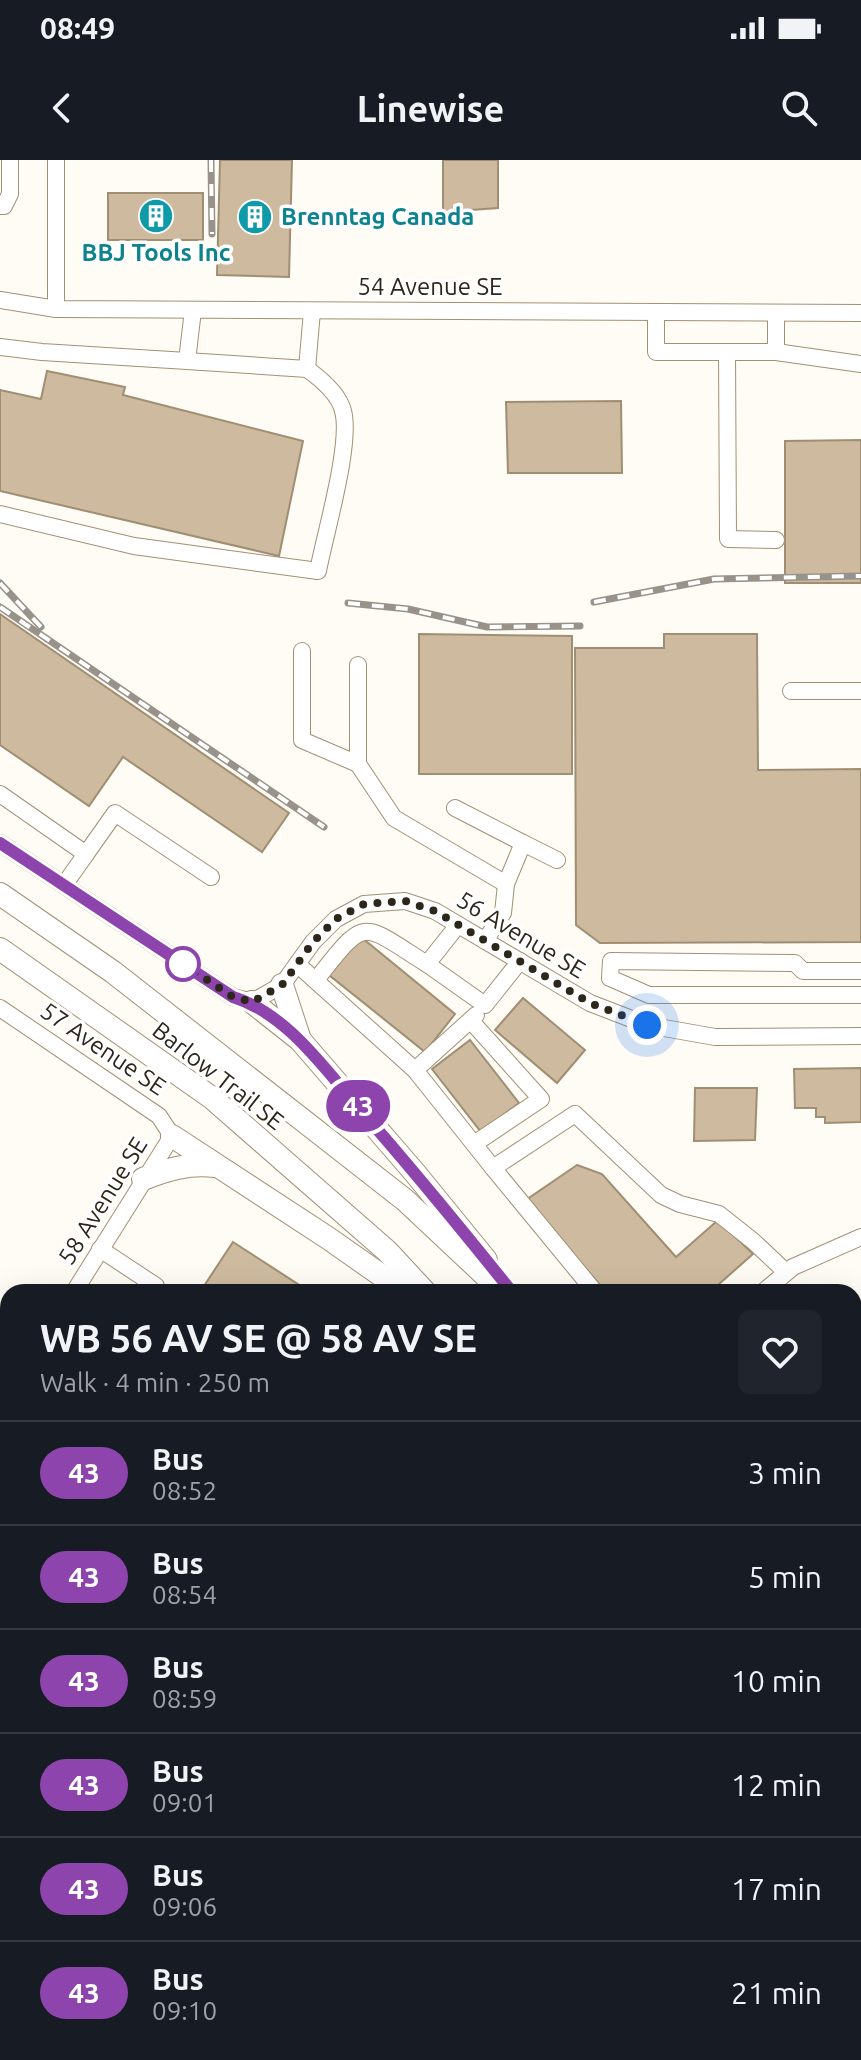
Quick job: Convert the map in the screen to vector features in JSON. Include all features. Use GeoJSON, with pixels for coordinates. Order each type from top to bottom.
{"type":"FeatureCollection","features":[{"type":"Feature","properties":{"kind":"main road","name":"Barlow Trail SE"},"geometry":{"type":"LineString","coordinates":[[0,894],[113,972],[405,1200],[494,1284]]}},
{"type":"Feature","properties":{"kind":"main road","name":"Barlow Trail SE"},"geometry":{"type":"LineString","coordinates":[[0,949],[212,1098],[387,1251],[418,1284]]}},
{"type":"Feature","properties":{"kind":"main road"},"geometry":{"type":"LineString","coordinates":[[282,985],[300,1040]]}},
{"type":"Feature","properties":{"kind":"main road"},"geometry":{"type":"LineString","coordinates":[[252,1002],[300,1040],[505,1284]]}},
{"type":"Feature","properties":{"kind":"main road"},"geometry":{"type":"LineString","coordinates":[[172,1136],[394,1284]]}},
{"type":"Feature","properties":{"kind":"main road"},"geometry":{"type":"LineString","coordinates":[[143,1179],[188,1165],[217,1166]]}},
{"type":"Feature","properties":{"kind":"street"},"geometry":{"type":"LineString","coordinates":[[0,206],[4,206],[10,194],[10,160]]}},
{"type":"Feature","properties":{"kind":"street"},"geometry":{"type":"LineString","coordinates":[[56,160],[56,309]]}},
{"type":"Feature","properties":{"kind":"street","name":"54 Avenue SE"},"geometry":{"type":"LineString","coordinates":[[0,300],[56,309],[861,313]]}},
{"type":"Feature","properties":{"kind":"street"},"geometry":{"type":"LineString","coordinates":[[187,361],[193,310]]}},
{"type":"Feature","properties":{"kind":"street"},"geometry":{"type":"LineString","coordinates":[[307,369],[312,311]]}},
{"type":"Feature","properties":{"kind":"street"},"geometry":{"type":"LineString","coordinates":[[656,312],[656,352],[776,352],[861,364]]}},
{"type":"Feature","properties":{"kind":"street"},"geometry":{"type":"LineString","coordinates":[[776,313],[776,352]]}},
{"type":"Feature","properties":{"kind":"street"},"geometry":{"type":"LineString","coordinates":[[0,347],[307,369],[325,382],[343,410],[345,442],[318,571],[134,546],[0,514]]}},
{"type":"Feature","properties":{"kind":"street"},"geometry":{"type":"LineString","coordinates":[[727,352],[728,539],[776,540]]}},
{"type":"Feature","properties":{"kind":"street"},"geometry":{"type":"LineString","coordinates":[[302,651],[302,740],[358,764],[394,818],[506,884]]}},
{"type":"Feature","properties":{"kind":"street"},"geometry":{"type":"LineString","coordinates":[[358,665],[358,764]]}},
{"type":"Feature","properties":{"kind":"street"},"geometry":{"type":"LineString","coordinates":[[791,691],[861,691]]}},
{"type":"Feature","properties":{"kind":"street"},"geometry":{"type":"LineString","coordinates":[[0,794],[86,854]]}},
{"type":"Feature","properties":{"kind":"street"},"geometry":{"type":"LineString","coordinates":[[455,808],[557,860]]}},
{"type":"Feature","properties":{"kind":"street"},"geometry":{"type":"LineString","coordinates":[[64,885],[115,813],[211,877]]}},
{"type":"Feature","properties":{"kind":"street"},"geometry":{"type":"LineString","coordinates":[[0,843],[233,997],[252,1002]]}},
{"type":"Feature","properties":{"kind":"street"},"geometry":{"type":"LineString","coordinates":[[485,941],[503,913],[506,884],[523,843]]}},
{"type":"Feature","properties":{"kind":"street","name":"56 Avenue SE"},"geometry":{"type":"LineString","coordinates":[[252,1002],[282,985],[313,942],[336,919],[364,904],[405,901],[435,911],[590,1003],[647,1025],[715,1037],[861,1036]]}},
{"type":"Feature","properties":{"kind":"street"},"geometry":{"type":"LineString","coordinates":[[427,964],[458,925]]}},
{"type":"Feature","properties":{"kind":"street"},"geometry":{"type":"LineString","coordinates":[[316,980],[350,937],[361,931],[373,930],[485,1005]]}},
{"type":"Feature","properties":{"kind":"street"},"geometry":{"type":"LineString","coordinates":[[415,1070],[471,1021],[520,961]]}},
{"type":"Feature","properties":{"kind":"street"},"geometry":{"type":"LineString","coordinates":[[861,971],[803,971],[795,963],[611,961],[610,978],[649,995],[861,995]]}},
{"type":"Feature","properties":{"kind":"street"},"geometry":{"type":"LineString","coordinates":[[297,964],[415,1070],[588,1284]]}},
{"type":"Feature","properties":{"kind":"street","name":"57 Avenue SE"},"geometry":{"type":"LineString","coordinates":[[0,1008],[159,1116],[172,1136]]}},
{"type":"Feature","properties":{"kind":"street"},"geometry":{"type":"LineString","coordinates":[[471,1021],[541,1099],[474,1144]]}},
{"type":"Feature","properties":{"kind":"street"},"geometry":{"type":"LineString","coordinates":[[493,1168],[575,1114],[661,1195],[680,1204],[719,1214],[786,1272]]}},
{"type":"Feature","properties":{"kind":"street","name":"58 Avenue SE"},"geometry":{"type":"LineString","coordinates":[[79,1284],[172,1136]]}},
{"type":"Feature","properties":{"kind":"street"},"geometry":{"type":"LineString","coordinates":[[772,1284],[793,1267],[861,1237]]}},
{"type":"Feature","properties":{"kind":"street"},"geometry":{"type":"LineString","coordinates":[[100,1249],[153,1284]]}},
{"type":"Feature","properties":{"kind":"building","name":"Brenntag Canada"},"geometry":{"type":"Polygon","coordinates":[[[220,160],[292,160],[289,277],[217,275],[220,160]]]}},
{"type":"Feature","properties":{"kind":"building"},"geometry":{"type":"Polygon","coordinates":[[[443,160],[498,160],[498,208],[443,212],[443,160]]]}},
{"type":"Feature","properties":{"kind":"building","name":"BBJ Tools Inc"},"geometry":{"type":"Polygon","coordinates":[[[108,193],[203,193],[203,240],[108,240],[108,193]]]}},
{"type":"Feature","properties":{"kind":"building"},"geometry":{"type":"Polygon","coordinates":[[[47,371],[125,387],[123,395],[303,441],[279,556],[0,491],[0,390],[41,399],[47,371]]]}},
{"type":"Feature","properties":{"kind":"building"},"geometry":{"type":"Polygon","coordinates":[[[621,401],[622,473],[508,473],[506,402],[621,401]]]}},
{"type":"Feature","properties":{"kind":"building"},"geometry":{"type":"Polygon","coordinates":[[[861,440],[861,583],[785,583],[785,441],[861,440]]]}},
{"type":"Feature","properties":{"kind":"building"},"geometry":{"type":"Polygon","coordinates":[[[0,614],[289,813],[262,852],[123,757],[89,806],[0,745],[0,614]]]}},
{"type":"Feature","properties":{"kind":"building"},"geometry":{"type":"Polygon","coordinates":[[[419,634],[572,636],[572,774],[419,774],[419,634]]]}},
{"type":"Feature","properties":{"kind":"building"},"geometry":{"type":"Polygon","coordinates":[[[664,634],[757,634],[758,770],[861,769],[861,942],[600,943],[576,925],[575,648],[664,648],[664,634]]]}},
{"type":"Feature","properties":{"kind":"building"},"geometry":{"type":"Polygon","coordinates":[[[361,937],[455,1014],[425,1052],[329,975],[361,937]]]}},
{"type":"Feature","properties":{"kind":"building"},"geometry":{"type":"Polygon","coordinates":[[[523,998],[585,1050],[557,1083],[495,1030],[523,998]]]}},
{"type":"Feature","properties":{"kind":"building"},"geometry":{"type":"Polygon","coordinates":[[[470,1040],[519,1103],[481,1132],[432,1069],[470,1040]]]}},
{"type":"Feature","properties":{"kind":"building"},"geometry":{"type":"Polygon","coordinates":[[[861,1068],[861,1122],[825,1123],[825,1117],[816,1117],[816,1108],[795,1108],[794,1069],[861,1068]]]}},
{"type":"Feature","properties":{"kind":"building"},"geometry":{"type":"Polygon","coordinates":[[[695,1088],[757,1088],[755,1140],[694,1141],[695,1088]]]}},
{"type":"Feature","properties":{"kind":"building"},"geometry":{"type":"Polygon","coordinates":[[[577,1165],[602,1174],[676,1257],[718,1220],[753,1254],[719,1284],[599,1284],[526,1200],[577,1165]]]}},
{"type":"Feature","properties":{"kind":"building"},"geometry":{"type":"Polygon","coordinates":[[[233,1242],[298,1284],[205,1284],[233,1242]]]}},
{"type":"Feature","properties":{"kind":"railway"},"geometry":{"type":"LineString","coordinates":[[211,160],[212,234]]}},
{"type":"Feature","properties":{"kind":"railway"},"geometry":{"type":"LineString","coordinates":[[594,602],[714,579],[861,576]]}},
{"type":"Feature","properties":{"kind":"railway"},"geometry":{"type":"LineString","coordinates":[[0,583],[41,627]]}},
{"type":"Feature","properties":{"kind":"railway"},"geometry":{"type":"LineString","coordinates":[[348,603],[408,609],[487,627],[580,626]]}},
{"type":"Feature","properties":{"kind":"railway"},"geometry":{"type":"LineString","coordinates":[[0,607],[324,827]]}},
{"type":"Feature","properties":{"kind":"bus line","name":"43"},"geometry":{"type":"LineString","coordinates":[[0,843],[233,997],[252,1002],[300,1040],[505,1284]]}},
{"type":"Feature","properties":{"kind":"place","name":"BBJ Tools Inc"},"geometry":{"type":"Point","coordinates":[156,216]}},
{"type":"Feature","properties":{"kind":"place","name":"Brenntag Canada"},"geometry":{"type":"Point","coordinates":[255,217]}},
{"type":"Feature","properties":{"kind":"route"},"geometry":{"type":"LineString","coordinates":[[183,964],[233,997],[252,1002],[282,985],[313,942],[336,919],[364,904],[405,901],[435,911],[590,1003],[647,1025]]}}]}
